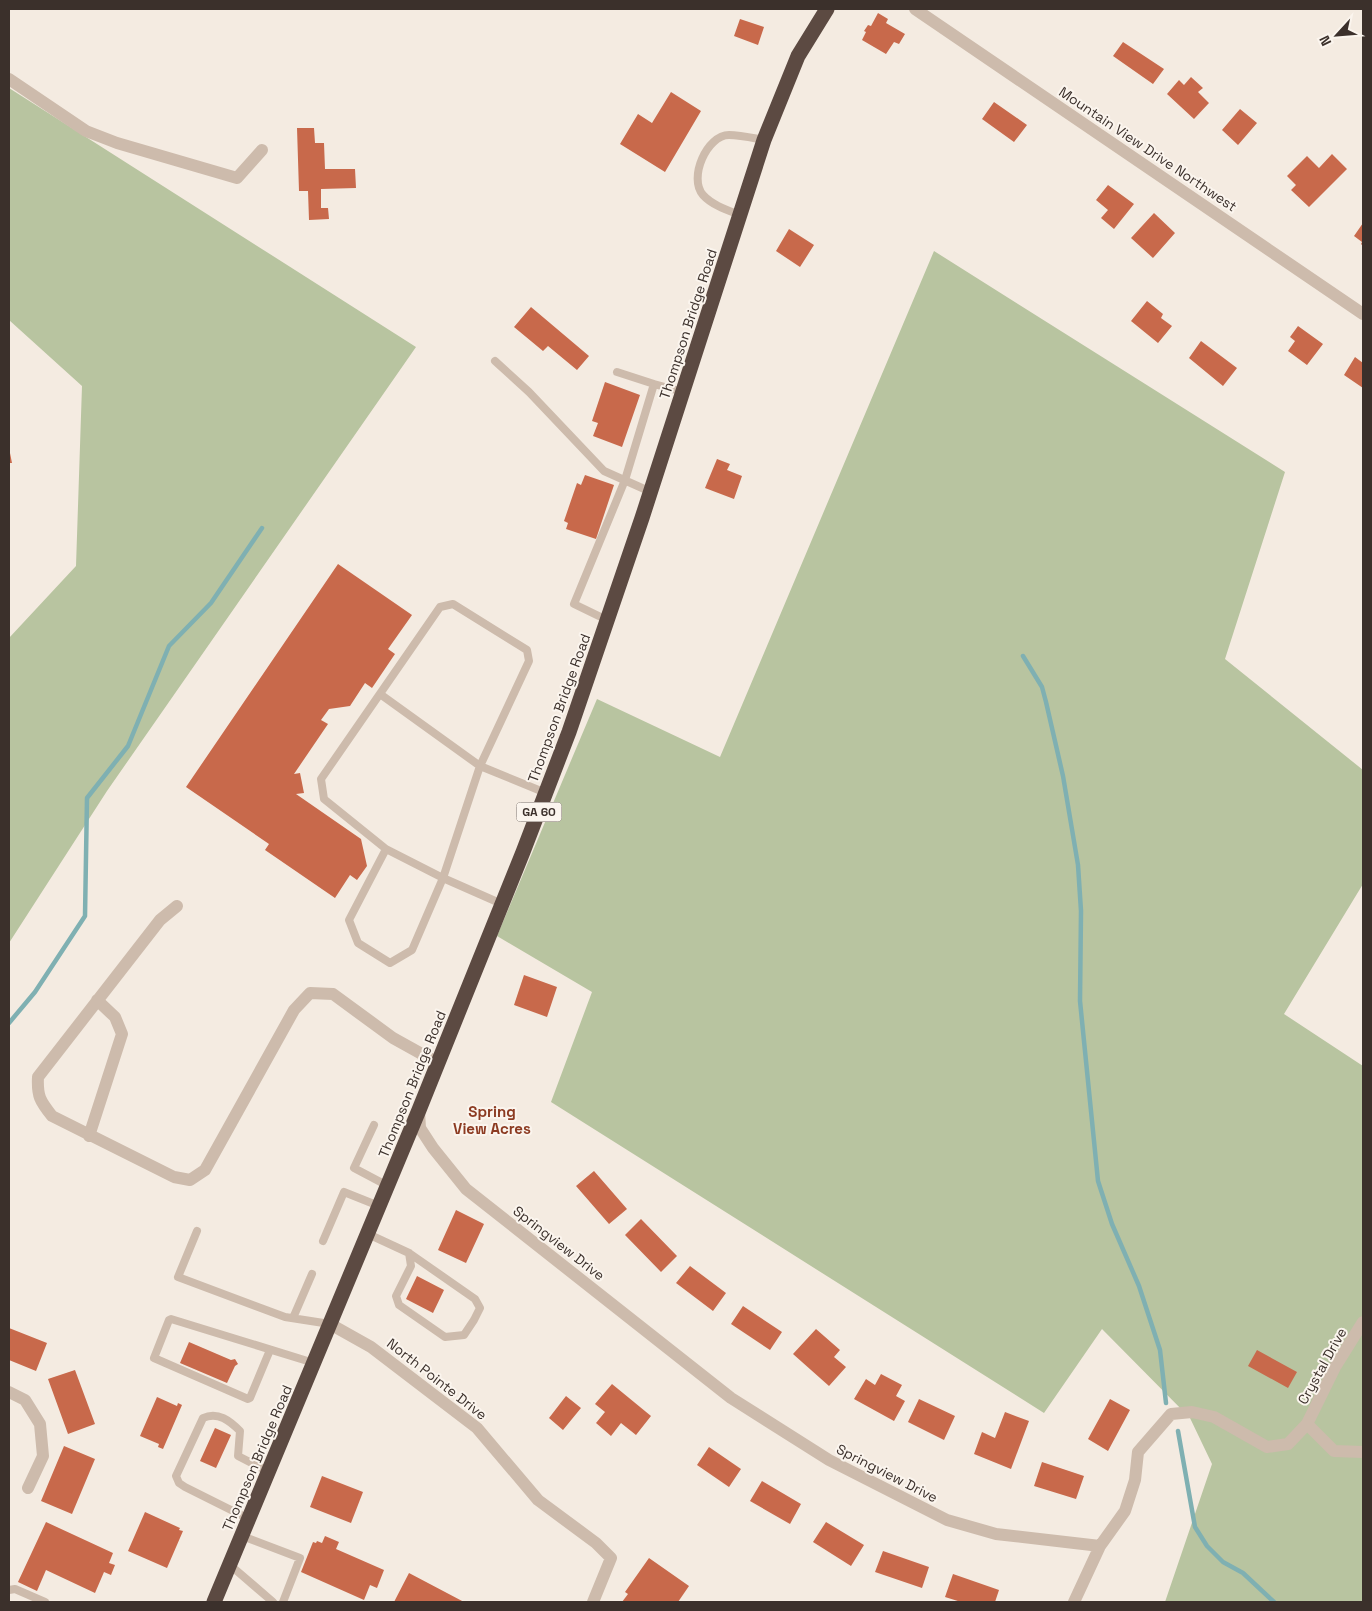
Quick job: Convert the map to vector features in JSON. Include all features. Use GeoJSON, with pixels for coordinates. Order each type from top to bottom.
{"type":"FeatureCollection","features":[{"type":"Feature","properties":{"kind":"highway","name":"Thompson Bridge Road"},"geometry":{"type":"LineString","coordinates":[[214,1602],[388,1186],[546,793],[569,732],[651,492],[764,140],[798,56],[827,9]]}},
{"type":"Feature","properties":{"kind":"street","name":"Mountain View Drive Northwest"},"geometry":{"type":"LineString","coordinates":[[915,9],[1363,314]]}},
{"type":"Feature","properties":{"kind":"street"},"geometry":{"type":"LineString","coordinates":[[9,79],[86,131],[117,143],[237,178],[262,150]]}},
{"type":"Feature","properties":{"kind":"street"},"geometry":{"type":"LineString","coordinates":[[177,906],[160,920],[38,1077],[37,1092],[41,1104],[52,1116],[174,1177],[190,1180],[205,1170],[294,1010],[310,993],[333,994],[393,1038],[438,1063]]}},
{"type":"Feature","properties":{"kind":"street"},"geometry":{"type":"LineString","coordinates":[[89,1136],[122,1034],[115,1017],[97,1000]]}},
{"type":"Feature","properties":{"kind":"street","name":"Springview Drive"},"geometry":{"type":"LineString","coordinates":[[419,1110],[420,1128],[424,1135],[466,1189],[731,1398],[829,1460],[947,1520],[996,1534],[1100,1546]]}},
{"type":"Feature","properties":{"kind":"street","name":"Crystal Drive"},"geometry":{"type":"LineString","coordinates":[[1307,1424],[1335,1367],[1363,1322]]}},
{"type":"Feature","properties":{"kind":"street","name":"North Pointe Drive"},"geometry":{"type":"LineString","coordinates":[[330,1324],[371,1347],[477,1428],[538,1500],[596,1543],[612,1558],[593,1602]]}},
{"type":"Feature","properties":{"kind":"street"},"geometry":{"type":"LineString","coordinates":[[9,1392],[25,1400],[40,1424],[43,1456],[28,1488]]}},
{"type":"Feature","properties":{"kind":"street"},"geometry":{"type":"LineString","coordinates":[[1074,1602],[1100,1546],[1125,1511],[1135,1480],[1138,1452],[1171,1414],[1192,1412],[1214,1417],[1267,1446],[1288,1444],[1307,1424],[1334,1451],[1363,1452]]}},
{"type":"Feature","properties":{"kind":"lane"},"geometry":{"type":"LineString","coordinates":[[740,215],[715,205],[702,194],[698,183],[697,171],[708,146],[717,138],[728,135],[764,140]]}},
{"type":"Feature","properties":{"kind":"lane"},"geometry":{"type":"LineString","coordinates":[[495,361],[529,392],[604,471],[651,492]]}},
{"type":"Feature","properties":{"kind":"lane"},"geometry":{"type":"LineString","coordinates":[[617,372],[683,392]]}},
{"type":"Feature","properties":{"kind":"lane"},"geometry":{"type":"LineString","coordinates":[[607,620],[574,604],[625,480],[654,384]]}},
{"type":"Feature","properties":{"kind":"lane"},"geometry":{"type":"LineString","coordinates":[[386,849],[349,920],[358,943],[390,963],[412,950],[443,878],[480,766],[529,661],[527,650],[452,604],[440,607],[321,779],[324,799],[386,849],[443,878],[502,904]]}},
{"type":"Feature","properties":{"kind":"lane"},"geometry":{"type":"LineString","coordinates":[[380,694],[480,766],[546,793]]}},
{"type":"Feature","properties":{"kind":"lane"},"geometry":{"type":"LineString","coordinates":[[374,1125],[354,1168],[388,1186]]}},
{"type":"Feature","properties":{"kind":"lane"},"geometry":{"type":"LineString","coordinates":[[323,1241],[344,1192],[379,1206]]}},
{"type":"Feature","properties":{"kind":"lane"},"geometry":{"type":"LineString","coordinates":[[197,1231],[178,1277],[285,1316],[330,1324]]}},
{"type":"Feature","properties":{"kind":"lane"},"geometry":{"type":"LineString","coordinates":[[368,1234],[409,1253],[476,1298],[480,1308],[464,1335],[453,1338],[445,1337],[399,1305],[396,1296],[411,1266],[409,1253]]}},
{"type":"Feature","properties":{"kind":"lane"},"geometry":{"type":"LineString","coordinates":[[293,1318],[312,1274]]}},
{"type":"Feature","properties":{"kind":"lane"},"geometry":{"type":"LineString","coordinates":[[270,1350],[248,1399],[154,1358],[171,1318],[314,1363]]}},
{"type":"Feature","properties":{"kind":"lane"},"geometry":{"type":"LineString","coordinates":[[249,1519],[179,1483],[176,1476],[204,1418],[209,1415],[216,1416],[231,1422],[240,1431],[238,1456],[269,1472]]}},
{"type":"Feature","properties":{"kind":"lane"},"geometry":{"type":"LineString","coordinates":[[242,1536],[300,1558],[283,1602]]}},
{"type":"Feature","properties":{"kind":"lane"},"geometry":{"type":"LineString","coordinates":[[230,1565],[273,1602]]}},
{"type":"Feature","properties":{"kind":"lane"},"geometry":{"type":"LineString","coordinates":[[9,1590],[15,1589],[45,1602]]}},
{"type":"Feature","properties":{"kind":"green space"},"geometry":{"type":"Polygon","coordinates":[[[9,88],[416,347],[107,791],[9,943],[9,638],[76,566],[82,386],[9,320],[9,88]]]}},
{"type":"Feature","properties":{"kind":"green space"},"geometry":{"type":"Polygon","coordinates":[[[934,251],[1285,472],[1225,659],[1363,770],[1363,884],[1284,1014],[1363,1066],[1363,1602],[1165,1602],[1212,1464],[1190,1418],[1102,1329],[1044,1413],[551,1102],[592,992],[497,936],[597,699],[720,757],[934,251]]]}},
{"type":"Feature","properties":{"kind":"building"},"geometry":{"type":"Polygon","coordinates":[[[878,13],[888,19],[886,23],[905,34],[899,44],[894,42],[886,54],[862,40],[866,32],[864,31],[868,25],[871,26],[878,13]]]}},
{"type":"Feature","properties":{"kind":"building"},"geometry":{"type":"Polygon","coordinates":[[[740,19],[764,27],[758,45],[734,36],[740,19]]]}},
{"type":"Feature","properties":{"kind":"building"},"geometry":{"type":"Polygon","coordinates":[[[1123,42],[1164,69],[1153,84],[1113,56],[1123,42]]]}},
{"type":"Feature","properties":{"kind":"building"},"geometry":{"type":"Polygon","coordinates":[[[1191,77],[1203,88],[1198,92],[1209,103],[1194,119],[1167,94],[1179,80],[1184,85],[1191,77]]]}},
{"type":"Feature","properties":{"kind":"building"},"geometry":{"type":"Polygon","coordinates":[[[671,92],[701,111],[665,172],[620,144],[638,114],[652,123],[671,92]]]}},
{"type":"Feature","properties":{"kind":"building"},"geometry":{"type":"Polygon","coordinates":[[[994,102],[1027,125],[1014,142],[982,119],[994,102]]]}},
{"type":"Feature","properties":{"kind":"building"},"geometry":{"type":"Polygon","coordinates":[[[1240,109],[1257,123],[1238,145],[1222,130],[1240,109]]]}},
{"type":"Feature","properties":{"kind":"building"},"geometry":{"type":"Polygon","coordinates":[[[297,128],[314,128],[315,143],[324,143],[325,169],[355,169],[356,188],[321,189],[321,208],[328,208],[329,219],[309,220],[308,191],[299,191],[297,128]]]}},
{"type":"Feature","properties":{"kind":"building"},"geometry":{"type":"Polygon","coordinates":[[[1332,154],[1347,169],[1309,207],[1291,190],[1296,185],[1287,176],[1307,156],[1319,168],[1332,154]]]}},
{"type":"Feature","properties":{"kind":"building"},"geometry":{"type":"Polygon","coordinates":[[[1108,185],[1134,204],[1114,229],[1101,218],[1108,210],[1096,200],[1108,185]]]}},
{"type":"Feature","properties":{"kind":"building"},"geometry":{"type":"Polygon","coordinates":[[[1154,213],[1175,233],[1153,258],[1131,238],[1154,213]]]}},
{"type":"Feature","properties":{"kind":"building"},"geometry":{"type":"Polygon","coordinates":[[[1363,223],[1363,246],[1362,242],[1354,236],[1363,223]]]}},
{"type":"Feature","properties":{"kind":"building"},"geometry":{"type":"Polygon","coordinates":[[[789,229],[814,245],[800,267],[776,251],[789,229]]]}},
{"type":"Feature","properties":{"kind":"building"},"geometry":{"type":"Polygon","coordinates":[[[1147,301],[1163,314],[1161,318],[1172,326],[1158,343],[1131,321],[1147,301]]]}},
{"type":"Feature","properties":{"kind":"building"},"geometry":{"type":"Polygon","coordinates":[[[531,307],[589,356],[577,370],[548,346],[543,351],[514,327],[531,307]]]}},
{"type":"Feature","properties":{"kind":"building"},"geometry":{"type":"Polygon","coordinates":[[[1298,326],[1323,344],[1307,365],[1288,351],[1295,341],[1290,337],[1298,326]]]}},
{"type":"Feature","properties":{"kind":"building"},"geometry":{"type":"Polygon","coordinates":[[[1201,341],[1237,368],[1223,386],[1189,358],[1201,341]]]}},
{"type":"Feature","properties":{"kind":"building"},"geometry":{"type":"Polygon","coordinates":[[[1355,357],[1363,363],[1363,388],[1344,375],[1355,357]]]}},
{"type":"Feature","properties":{"kind":"building"},"geometry":{"type":"Polygon","coordinates":[[[605,382],[640,395],[622,447],[593,436],[598,423],[592,421],[605,382]]]}},
{"type":"Feature","properties":{"kind":"building"},"geometry":{"type":"Polygon","coordinates":[[[9,448],[12,463],[9,463],[9,448]]]}},
{"type":"Feature","properties":{"kind":"building"},"geometry":{"type":"Polygon","coordinates":[[[717,459],[730,464],[727,470],[742,476],[734,499],[705,488],[717,459]]]}},
{"type":"Feature","properties":{"kind":"building"},"geometry":{"type":"Polygon","coordinates":[[[585,475],[614,485],[596,539],[566,529],[568,523],[564,521],[577,483],[581,485],[585,475]]]}},
{"type":"Feature","properties":{"kind":"building"},"geometry":{"type":"Polygon","coordinates":[[[338,564],[412,615],[388,649],[395,654],[372,688],[365,683],[350,706],[329,709],[321,720],[328,724],[294,774],[300,773],[304,793],[296,794],[361,839],[367,866],[357,880],[350,875],[335,898],[265,850],[269,844],[186,787],[338,564]]]}},
{"type":"Feature","properties":{"kind":"building"},"geometry":{"type":"Polygon","coordinates":[[[524,975],[557,987],[547,1017],[514,1005],[524,975]]]}},
{"type":"Feature","properties":{"kind":"building"},"geometry":{"type":"Polygon","coordinates":[[[594,1171],[627,1209],[609,1224],[576,1186],[594,1171]]]}},
{"type":"Feature","properties":{"kind":"building"},"geometry":{"type":"Polygon","coordinates":[[[456,1210],[484,1224],[466,1263],[438,1250],[456,1210]]]}},
{"type":"Feature","properties":{"kind":"building"},"geometry":{"type":"Polygon","coordinates":[[[641,1219],[677,1256],[661,1272],[625,1235],[641,1219]]]}},
{"type":"Feature","properties":{"kind":"building"},"geometry":{"type":"Polygon","coordinates":[[[690,1266],[726,1293],[713,1311],[676,1283],[690,1266]]]}},
{"type":"Feature","properties":{"kind":"building"},"geometry":{"type":"Polygon","coordinates":[[[417,1276],[444,1290],[433,1313],[406,1299],[417,1276]]]}},
{"type":"Feature","properties":{"kind":"building"},"geometry":{"type":"Polygon","coordinates":[[[743,1306],[782,1332],[770,1350],[731,1324],[743,1306]]]}},
{"type":"Feature","properties":{"kind":"building"},"geometry":{"type":"Polygon","coordinates":[[[9,1328],[47,1343],[36,1371],[9,1360],[9,1328]]]}},
{"type":"Feature","properties":{"kind":"building"},"geometry":{"type":"Polygon","coordinates":[[[816,1329],[840,1350],[834,1357],[846,1367],[829,1386],[793,1354],[816,1329]]]}},
{"type":"Feature","properties":{"kind":"building"},"geometry":{"type":"Polygon","coordinates":[[[189,1342],[231,1360],[235,1359],[238,1364],[235,1366],[227,1383],[180,1363],[189,1342]]]}},
{"type":"Feature","properties":{"kind":"building"},"geometry":{"type":"Polygon","coordinates":[[[1257,1350],[1297,1372],[1288,1388],[1248,1366],[1257,1350]]]}},
{"type":"Feature","properties":{"kind":"building"},"geometry":{"type":"Polygon","coordinates":[[[75,1370],[95,1424],[68,1434],[48,1379],[75,1370]]]}},
{"type":"Feature","properties":{"kind":"building"},"geometry":{"type":"Polygon","coordinates":[[[881,1374],[902,1385],[896,1396],[905,1401],[894,1421],[854,1399],[866,1379],[875,1385],[881,1374]]]}},
{"type":"Feature","properties":{"kind":"building"},"geometry":{"type":"Polygon","coordinates":[[[612,1384],[651,1416],[636,1435],[621,1423],[611,1436],[596,1423],[605,1412],[595,1404],[612,1384]]]}},
{"type":"Feature","properties":{"kind":"building"},"geometry":{"type":"Polygon","coordinates":[[[566,1396],[581,1408],[563,1430],[549,1418],[566,1396]]]}},
{"type":"Feature","properties":{"kind":"building"},"geometry":{"type":"Polygon","coordinates":[[[157,1397],[177,1406],[178,1403],[182,1405],[163,1449],[158,1447],[159,1444],[140,1436],[157,1397]]]}},
{"type":"Feature","properties":{"kind":"building"},"geometry":{"type":"Polygon","coordinates":[[[919,1399],[955,1416],[944,1440],[908,1422],[919,1399]]]}},
{"type":"Feature","properties":{"kind":"building"},"geometry":{"type":"Polygon","coordinates":[[[1110,1399],[1130,1410],[1108,1451],[1088,1439],[1110,1399]]]}},
{"type":"Feature","properties":{"kind":"building"},"geometry":{"type":"Polygon","coordinates":[[[1005,1412],[1029,1421],[1011,1469],[974,1454],[982,1432],[995,1438],[1005,1412]]]}},
{"type":"Feature","properties":{"kind":"building"},"geometry":{"type":"Polygon","coordinates":[[[215,1428],[231,1435],[216,1468],[200,1461],[215,1428]]]}},
{"type":"Feature","properties":{"kind":"building"},"geometry":{"type":"Polygon","coordinates":[[[64,1446],[95,1459],[72,1514],[41,1501],[64,1446]]]}},
{"type":"Feature","properties":{"kind":"building"},"geometry":{"type":"Polygon","coordinates":[[[709,1447],[741,1469],[729,1487],[697,1465],[709,1447]]]}},
{"type":"Feature","properties":{"kind":"building"},"geometry":{"type":"Polygon","coordinates":[[[1042,1462],[1084,1476],[1076,1499],[1034,1486],[1042,1462]]]}},
{"type":"Feature","properties":{"kind":"building"},"geometry":{"type":"Polygon","coordinates":[[[322,1476],[363,1492],[351,1523],[310,1507],[322,1476]]]}},
{"type":"Feature","properties":{"kind":"building"},"geometry":{"type":"Polygon","coordinates":[[[762,1481],[801,1504],[790,1524],[750,1501],[762,1481]]]}},
{"type":"Feature","properties":{"kind":"building"},"geometry":{"type":"Polygon","coordinates":[[[145,1512],[183,1531],[167,1568],[128,1551],[145,1512]]]}},
{"type":"Feature","properties":{"kind":"building"},"geometry":{"type":"Polygon","coordinates":[[[46,1522],[113,1553],[109,1563],[115,1565],[111,1575],[104,1572],[95,1593],[46,1570],[37,1591],[18,1582],[46,1522]]]}},
{"type":"Feature","properties":{"kind":"building"},"geometry":{"type":"Polygon","coordinates":[[[826,1522],[864,1545],[851,1566],[813,1542],[826,1522]]]}},
{"type":"Feature","properties":{"kind":"building"},"geometry":{"type":"Polygon","coordinates":[[[325,1536],[339,1542],[336,1549],[384,1570],[377,1588],[370,1585],[364,1600],[301,1572],[313,1542],[322,1543],[325,1536]]]}},
{"type":"Feature","properties":{"kind":"building"},"geometry":{"type":"Polygon","coordinates":[[[883,1551],[929,1567],[922,1588],[875,1572],[883,1551]]]}},
{"type":"Feature","properties":{"kind":"building"},"geometry":{"type":"Polygon","coordinates":[[[649,1558],[689,1586],[678,1602],[622,1602],[628,1594],[625,1592],[649,1558]]]}},
{"type":"Feature","properties":{"kind":"building"},"geometry":{"type":"Polygon","coordinates":[[[409,1573],[464,1602],[394,1602],[409,1573]]]}},
{"type":"Feature","properties":{"kind":"building"},"geometry":{"type":"Polygon","coordinates":[[[953,1574],[999,1590],[995,1602],[961,1602],[945,1597],[953,1574]]]}},
{"type":"Feature","properties":{"kind":"waterway"},"geometry":{"type":"LineString","coordinates":[[9,1023],[35,992],[85,916],[87,798],[128,746],[169,646],[211,603],[262,528]]}},
{"type":"Feature","properties":{"kind":"waterway"},"geometry":{"type":"LineString","coordinates":[[1023,656],[1042,687],[1046,702],[1063,776],[1078,865],[1081,911],[1080,1001],[1098,1181],[1112,1224],[1139,1286],[1160,1350],[1166,1403]]}},
{"type":"Feature","properties":{"kind":"waterway"},"geometry":{"type":"LineString","coordinates":[[1178,1431],[1195,1527],[1207,1546],[1223,1562],[1243,1573],[1274,1602]]}},
{"type":"Feature","properties":{"kind":"district","name":"Spring View Acres"},"geometry":{"type":"Point","coordinates":[492,1120]}}]}
